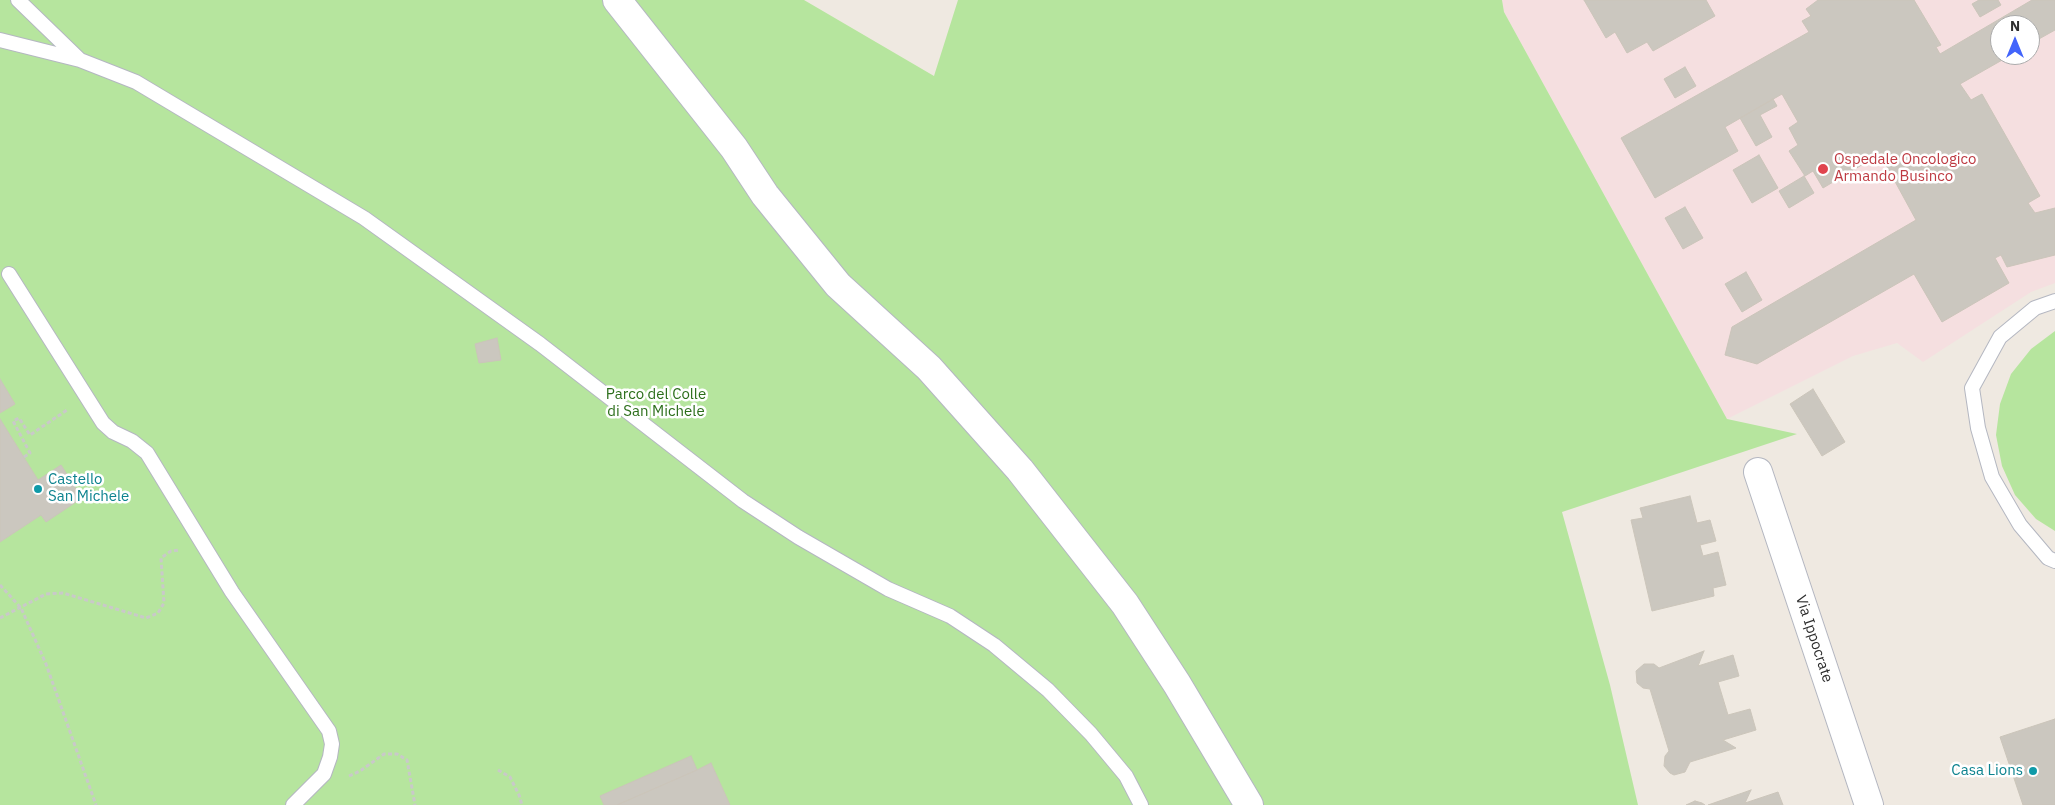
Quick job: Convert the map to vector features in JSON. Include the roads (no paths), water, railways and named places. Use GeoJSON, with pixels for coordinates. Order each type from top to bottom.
{"type":"FeatureCollection","features":[{"type":"Feature","properties":{"kind":"street"},"geometry":{"type":"LineString","coordinates":[[617,0],[734,148],[765,194],[838,285],[929,368],[1020,470],[1125,604],[1177,684],[1249,805]]}},
{"type":"Feature","properties":{"kind":"street","name":"Via Ippocrate"},"geometry":{"type":"LineString","coordinates":[[1758,472],[1869,805]]}},
{"type":"Feature","properties":{"kind":"lane"},"geometry":{"type":"LineString","coordinates":[[18,0],[80,60]]}},
{"type":"Feature","properties":{"kind":"lane"},"geometry":{"type":"LineString","coordinates":[[0,40],[80,60],[136,82],[364,218],[540,344],[743,500],[798,537],[888,589],[950,616],[994,645],[1048,690],[1091,734],[1126,776],[1141,805]]}},
{"type":"Feature","properties":{"kind":"lane"},"geometry":{"type":"LineString","coordinates":[[9,274],[103,423],[113,432],[132,441],[147,453],[232,592],[330,731],[332,744],[324,774],[293,805]]}},
{"type":"Feature","properties":{"kind":"lane"},"geometry":{"type":"LineString","coordinates":[[2055,301],[2036,308],[2000,336],[1972,388],[1978,428],[1992,477],[2020,525],[2048,558],[2055,561]]}},
{"type":"Feature","properties":{"kind":"place","name":"Ospedale Oncologico Armando Businco"},"geometry":{"type":"Point","coordinates":[1823,169]}},
{"type":"Feature","properties":{"kind":"place","name":"Castello San Michele"},"geometry":{"type":"Point","coordinates":[38,489]}},
{"type":"Feature","properties":{"kind":"place","name":"Casa Lions"},"geometry":{"type":"Point","coordinates":[2033,771]}},
{"type":"Feature","properties":{"kind":"park label","name":"Parco del Colle di San Michele"},"geometry":{"type":"Point","coordinates":[656,404]}}]}
